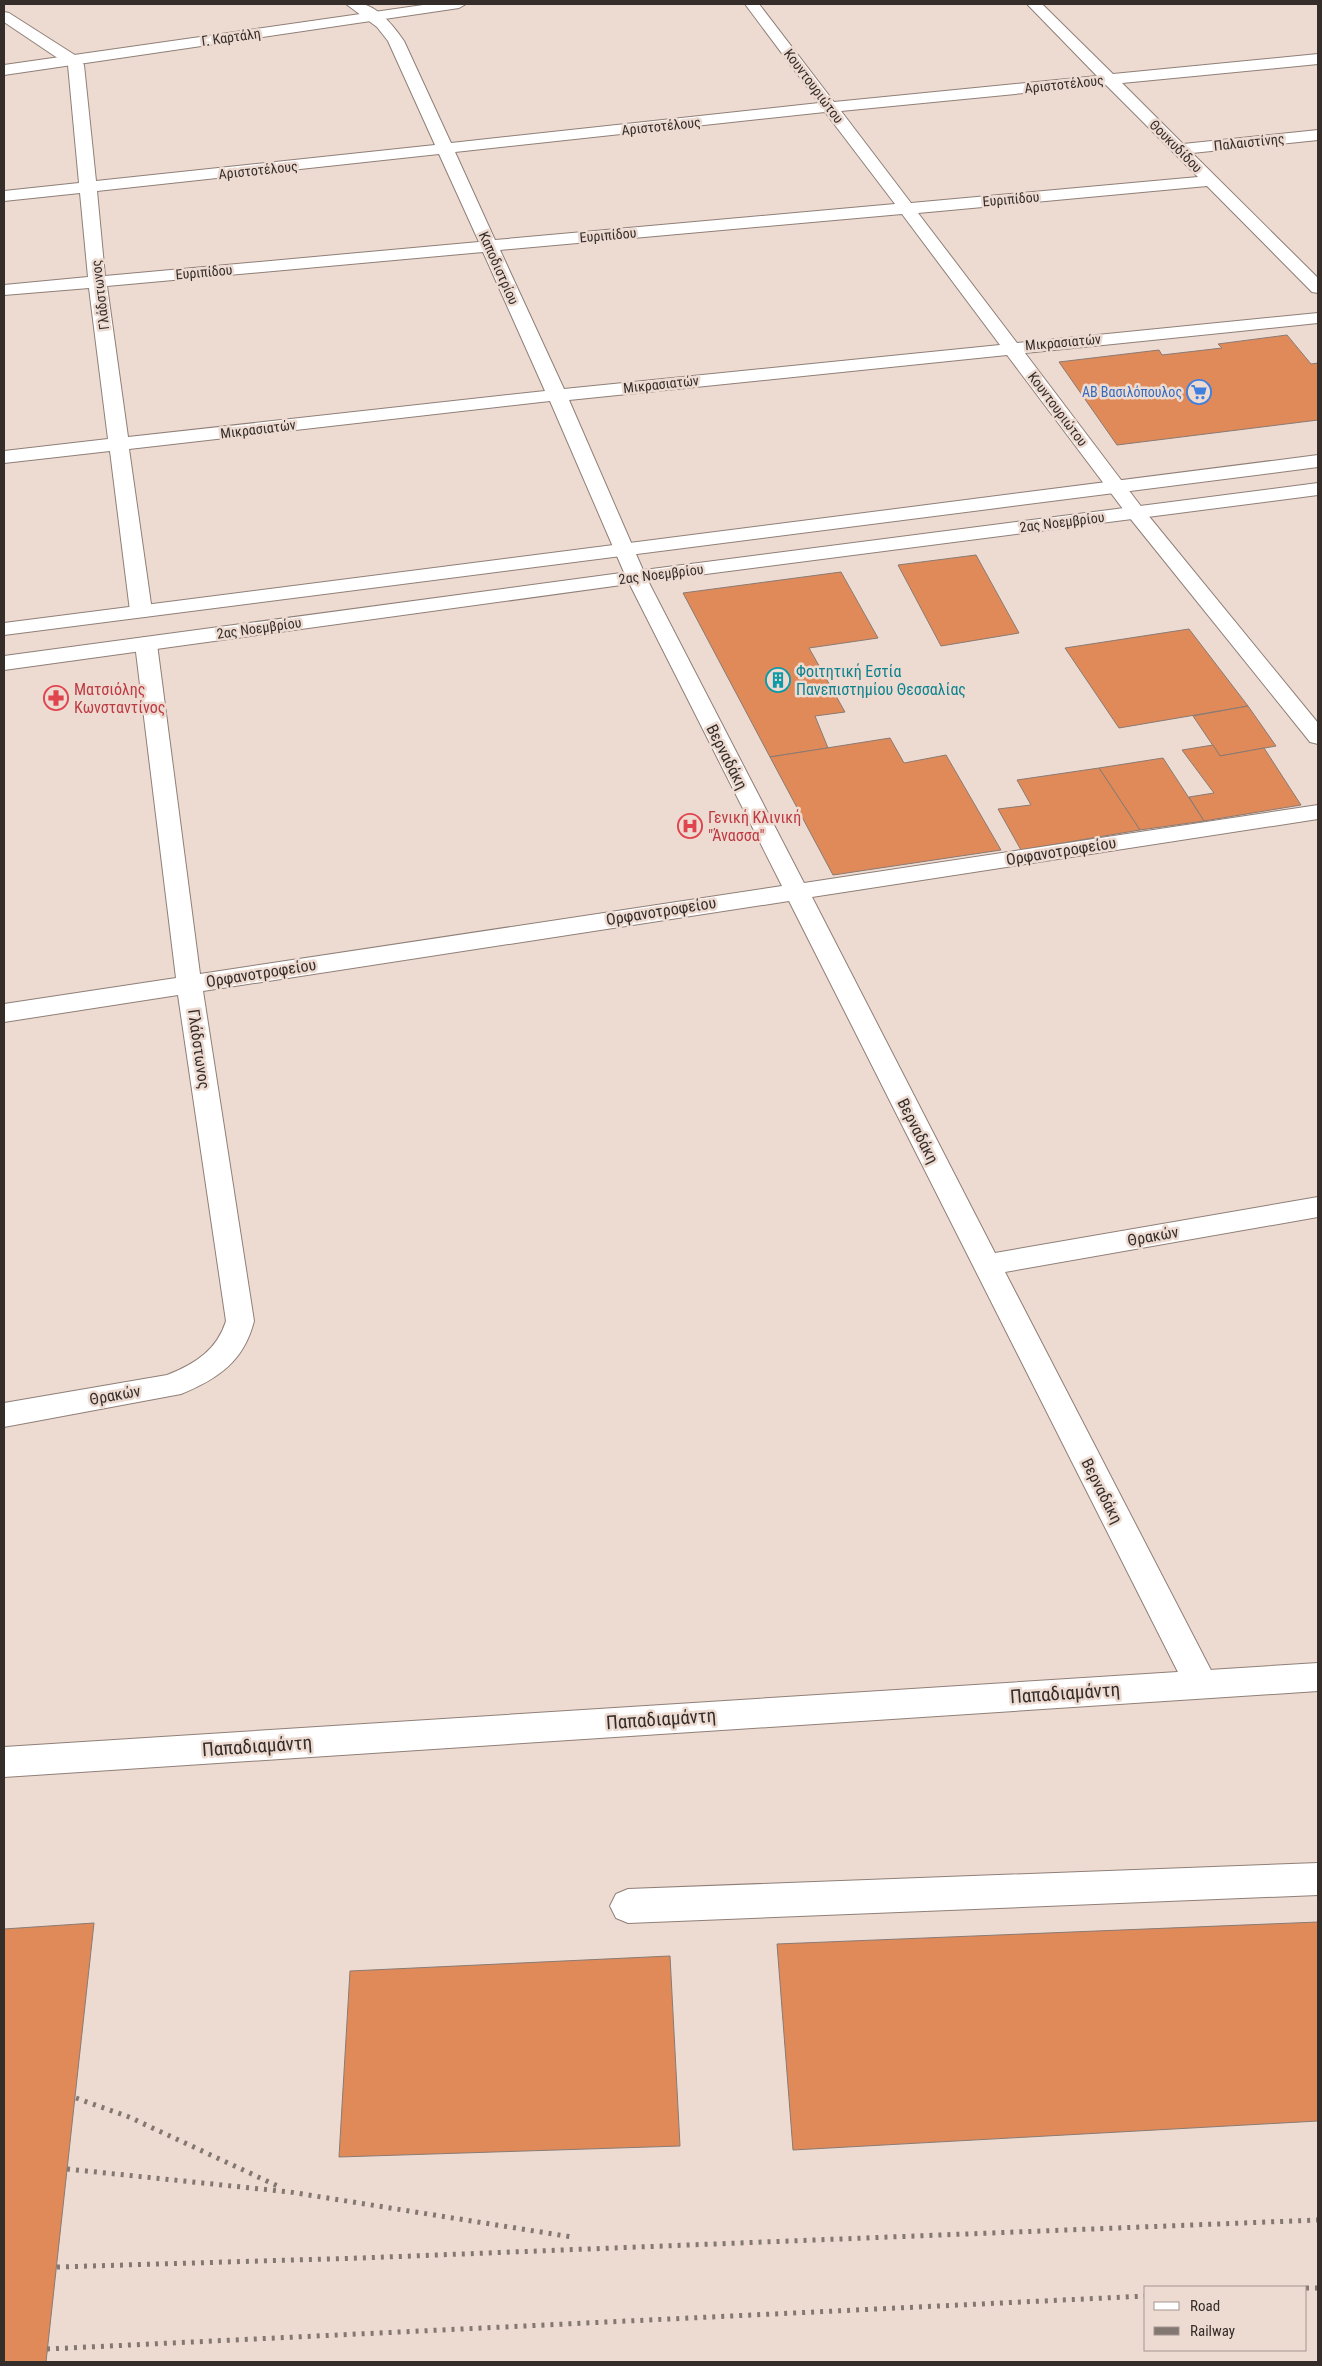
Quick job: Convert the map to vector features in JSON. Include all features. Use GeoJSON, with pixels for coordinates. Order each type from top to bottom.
{"type":"FeatureCollection","features":[{"type":"Feature","properties":{"kind":"street","name":"Καποδιστρίου"},"geometry":{"type":"LineString","coordinates":[[353,4],[374,16],[388,28],[396,41],[557,395],[623,549]]}},
{"type":"Feature","properties":{"kind":"street","name":"Γ. Καρτάλη"},"geometry":{"type":"LineString","coordinates":[[4,70],[459,4]]}},
{"type":"Feature","properties":{"kind":"street","name":"Κουντουριώτου"},"geometry":{"type":"LineString","coordinates":[[752,4],[1136,513],[1318,737]]}},
{"type":"Feature","properties":{"kind":"street","name":"Θουκυδίδου"},"geometry":{"type":"LineString","coordinates":[[1034,4],[1318,288]]}},
{"type":"Feature","properties":{"kind":"street"},"geometry":{"type":"LineString","coordinates":[[4,16],[73,60]]}},
{"type":"Feature","properties":{"kind":"street","name":"Αριστοτέλους"},"geometry":{"type":"LineString","coordinates":[[4,196],[830,107],[1318,59]]}},
{"type":"Feature","properties":{"kind":"street","name":"Γλάδστωνος"},"geometry":{"type":"LineString","coordinates":[[73,60],[76,65],[97,281],[141,611]]}},
{"type":"Feature","properties":{"kind":"street","name":"Παλαιστίνης"},"geometry":{"type":"LineString","coordinates":[[1179,149],[1318,135]]}},
{"type":"Feature","properties":{"kind":"street","name":"Ευριπίδου"},"geometry":{"type":"LineString","coordinates":[[4,290],[1211,182]]}},
{"type":"Feature","properties":{"kind":"street","name":"Μικρασιατών"},"geometry":{"type":"LineString","coordinates":[[4,457],[119,446],[557,395],[1318,318]]}},
{"type":"Feature","properties":{"kind":"street","name":"2ας Νοεμβρίου"},"geometry":{"type":"LineString","coordinates":[[4,629],[1115,485],[1318,461]]}},
{"type":"Feature","properties":{"kind":"street","name":"2ας Νοεμβρίου"},"geometry":{"type":"LineString","coordinates":[[4,663],[636,577],[1318,489]]}},
{"type":"Feature","properties":{"kind":"street","name":"Βερναδάκη"},"geometry":{"type":"LineString","coordinates":[[623,549],[1201,1684]]}},
{"type":"Feature","properties":{"kind":"street","name":"Γλάδστωνος"},"geometry":{"type":"LineString","coordinates":[[146,644],[189,984],[240,1321],[232,1344],[221,1359]]}},
{"type":"Feature","properties":{"kind":"street","name":"Ορφανοτροφείου"},"geometry":{"type":"LineString","coordinates":[[4,1013],[1318,812]]}},
{"type":"Feature","properties":{"kind":"street","name":"Θρακών"},"geometry":{"type":"LineString","coordinates":[[987,1266],[1318,1208]]}},
{"type":"Feature","properties":{"kind":"street","name":"Θρακών"},"geometry":{"type":"LineString","coordinates":[[4,1415],[171,1386],[207,1370],[221,1359]]}},
{"type":"Feature","properties":{"kind":"street","name":"Παπαδιαμάντη"},"geometry":{"type":"LineString","coordinates":[[4,1762],[1318,1677]]}},
{"type":"Feature","properties":{"kind":"street"},"geometry":{"type":"LineString","coordinates":[[628,1906],[1318,1879]]}},
{"type":"Feature","properties":{"kind":"building","name":"ΑΒ Βασιλόπουλος"},"geometry":{"type":"Polygon","coordinates":[[[1287,335],[1311,364],[1318,363],[1318,420],[1117,445],[1059,362],[1159,350],[1162,355],[1222,348],[1218,344],[1287,335]]]}},
{"type":"Feature","properties":{"kind":"building"},"geometry":{"type":"Polygon","coordinates":[[[976,555],[1019,633],[941,646],[898,565],[976,555]]]}},
{"type":"Feature","properties":{"kind":"building","name":"Φοιτητική Εστία Πανεπιστημίου Θεσσαλίας"},"geometry":{"type":"Polygon","coordinates":[[[841,572],[878,638],[809,648],[845,712],[815,716],[828,748],[770,757],[683,593],[841,572]]]}},
{"type":"Feature","properties":{"kind":"building"},"geometry":{"type":"Polygon","coordinates":[[[1189,629],[1248,706],[1119,728],[1065,648],[1189,629]]]}},
{"type":"Feature","properties":{"kind":"building"},"geometry":{"type":"Polygon","coordinates":[[[1248,706],[1276,746],[1220,756],[1193,716],[1248,706]]]}},
{"type":"Feature","properties":{"kind":"building"},"geometry":{"type":"Polygon","coordinates":[[[890,738],[904,763],[946,755],[1001,850],[833,875],[770,757],[890,738]]]}},
{"type":"Feature","properties":{"kind":"building"},"geometry":{"type":"Polygon","coordinates":[[[1213,745],[1220,756],[1264,748],[1301,805],[1204,821],[1189,797],[1214,793],[1182,750],[1213,745]]]}},
{"type":"Feature","properties":{"kind":"building"},"geometry":{"type":"Polygon","coordinates":[[[1163,758],[1204,821],[1140,830],[1099,768],[1163,758]]]}},
{"type":"Feature","properties":{"kind":"building"},"geometry":{"type":"Polygon","coordinates":[[[1099,768],[1140,830],[1021,850],[998,809],[1031,805],[1017,780],[1099,768]]]}},
{"type":"Feature","properties":{"kind":"building"},"geometry":{"type":"Polygon","coordinates":[[[1318,1922],[1318,2121],[793,2150],[777,1944],[1318,1922]]]}},
{"type":"Feature","properties":{"kind":"building"},"geometry":{"type":"Polygon","coordinates":[[[94,1923],[46,2362],[4,2362],[4,1929],[94,1923]]]}},
{"type":"Feature","properties":{"kind":"building"},"geometry":{"type":"Polygon","coordinates":[[[670,1956],[680,2146],[339,2157],[350,1971],[670,1956]]]}},
{"type":"Feature","properties":{"kind":"railway"},"geometry":{"type":"LineString","coordinates":[[76,2098],[129,2117],[282,2188]]}},
{"type":"Feature","properties":{"kind":"railway"},"geometry":{"type":"LineString","coordinates":[[67,2169],[290,2192],[572,2237]]}},
{"type":"Feature","properties":{"kind":"railway"},"geometry":{"type":"LineString","coordinates":[[57,2267],[361,2258],[1318,2220]]}},
{"type":"Feature","properties":{"kind":"railway"},"geometry":{"type":"LineString","coordinates":[[1307,2288],[1318,2288]]}},
{"type":"Feature","properties":{"kind":"railway"},"geometry":{"type":"LineString","coordinates":[[47,2349],[1144,2296]]}},
{"type":"Feature","properties":{"kind":"place","name":"ΑΒ Βασιλόπουλος"},"geometry":{"type":"Point","coordinates":[1199,392]}},
{"type":"Feature","properties":{"kind":"place","name":"Φοιτητική Εστία Πανεπιστημίου Θεσσαλίας"},"geometry":{"type":"Point","coordinates":[778,680]}},
{"type":"Feature","properties":{"kind":"place","name":"Ματσιόλης Κωνσταντίνος"},"geometry":{"type":"Point","coordinates":[56,698]}},
{"type":"Feature","properties":{"kind":"place","name":"Γενική Κλινική \"Άνασσα\""},"geometry":{"type":"Point","coordinates":[690,826]}}]}
